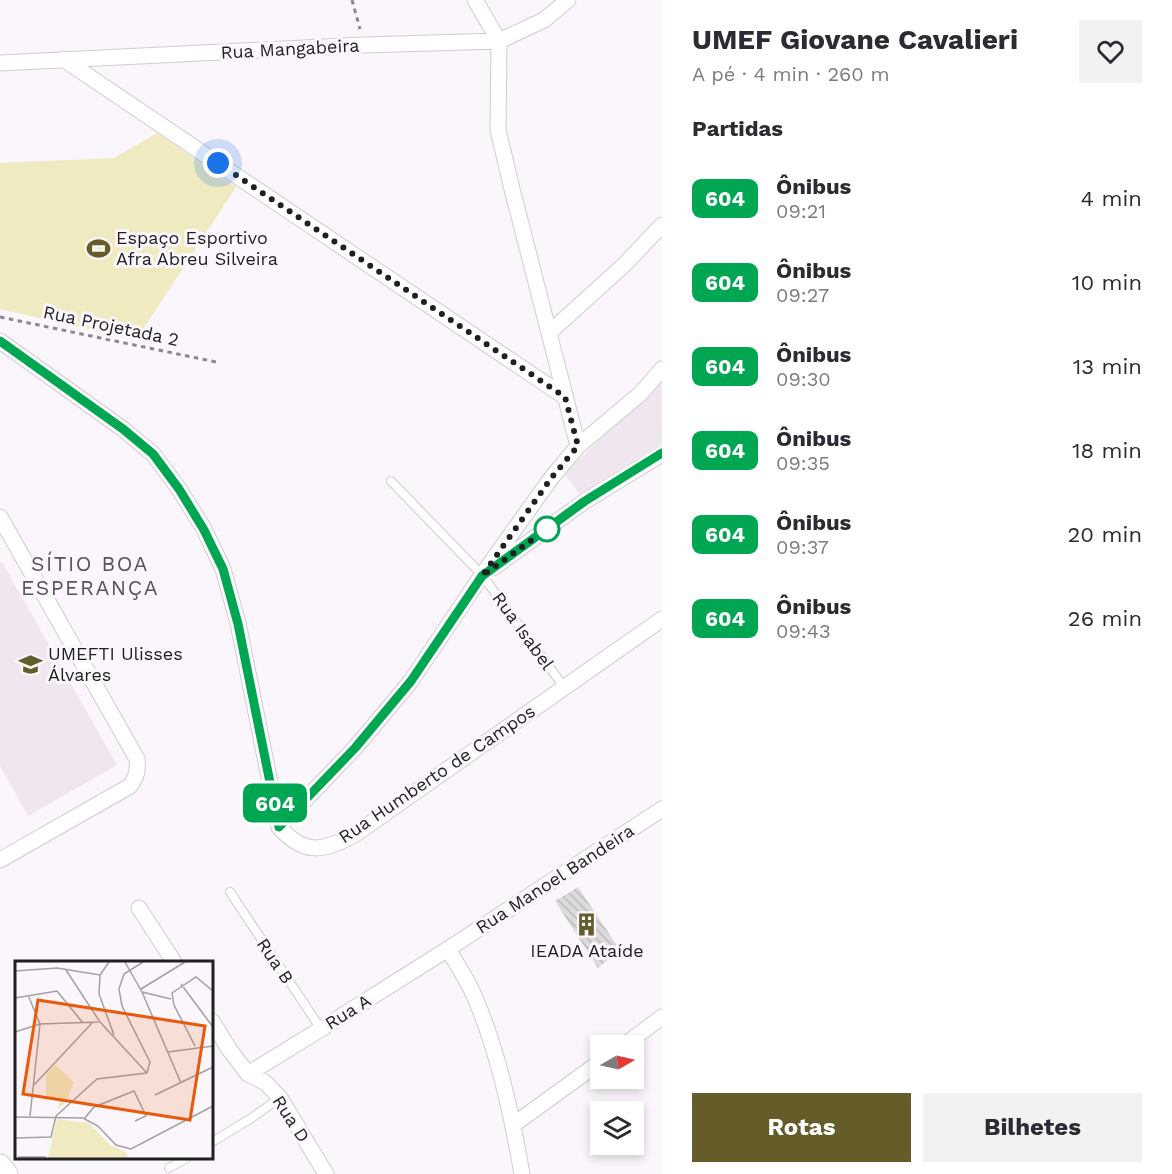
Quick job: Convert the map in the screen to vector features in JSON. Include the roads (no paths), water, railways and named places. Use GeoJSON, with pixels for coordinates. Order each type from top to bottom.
{"type":"FeatureCollection","features":[{"type":"Feature","properties":{"kind":"street"},"geometry":{"type":"LineString","coordinates":[[475,0],[499,41],[498,129],[578,446]]}},
{"type":"Feature","properties":{"kind":"street","name":"Rua Mangabeira"},"geometry":{"type":"LineString","coordinates":[[0,63],[364,45],[499,41],[544,20],[568,0]]}},
{"type":"Feature","properties":{"kind":"street"},"geometry":{"type":"LineString","coordinates":[[63,59],[565,397]]}},
{"type":"Feature","properties":{"kind":"street"},"geometry":{"type":"LineString","coordinates":[[550,332],[625,264],[662,225]]}},
{"type":"Feature","properties":{"kind":"street"},"geometry":{"type":"LineString","coordinates":[[0,340],[123,429],[153,454],[179,489],[204,530],[223,569],[238,624],[279,827]]}},
{"type":"Feature","properties":{"kind":"street"},"geometry":{"type":"LineString","coordinates":[[279,827],[355,748],[411,681],[552,477],[578,446],[640,394],[662,369]]}},
{"type":"Feature","properties":{"kind":"street"},"geometry":{"type":"LineString","coordinates":[[482,576],[585,501],[662,453]]}},
{"type":"Feature","properties":{"kind":"street"},"geometry":{"type":"LineString","coordinates":[[0,517],[137,759],[138,771],[130,786],[0,860]]}},
{"type":"Feature","properties":{"kind":"street","name":"Rua Humberto de Campos"},"geometry":{"type":"LineString","coordinates":[[279,827],[288,838],[300,845],[313,848],[326,848],[354,835],[662,619]]}},
{"type":"Feature","properties":{"kind":"street","name":"Rua Manoel Bandeira"},"geometry":{"type":"LineString","coordinates":[[448,949],[662,809]]}},
{"type":"Feature","properties":{"kind":"street"},"geometry":{"type":"LineString","coordinates":[[139,908],[173,961]]}},
{"type":"Feature","properties":{"kind":"street"},"geometry":{"type":"LineString","coordinates":[[448,949],[472,991],[491,1042],[503,1080],[522,1174]]}},
{"type":"Feature","properties":{"kind":"street","name":"Rua A"},"geometry":{"type":"LineString","coordinates":[[248,1074],[448,949]]}},
{"type":"Feature","properties":{"kind":"street"},"geometry":{"type":"LineString","coordinates":[[637,1035],[662,1017]]}},
{"type":"Feature","properties":{"kind":"street"},"geometry":{"type":"LineString","coordinates":[[213,1022],[248,1074]]}},
{"type":"Feature","properties":{"kind":"street"},"geometry":{"type":"LineString","coordinates":[[513,1125],[590,1069]]}},
{"type":"Feature","properties":{"kind":"street","name":"Rua D"},"geometry":{"type":"LineString","coordinates":[[248,1074],[266,1083],[280,1098],[326,1174]]}},
{"type":"Feature","properties":{"kind":"street"},"geometry":{"type":"LineString","coordinates":[[0,1165],[7,1174]]}},
{"type":"Feature","properties":{"kind":"lane","name":"Rua Isabel"},"geometry":{"type":"LineString","coordinates":[[391,482],[482,576],[564,687]]}},
{"type":"Feature","properties":{"kind":"lane","name":"Rua B"},"geometry":{"type":"LineString","coordinates":[[230,892],[321,1029]]}},
{"type":"Feature","properties":{"kind":"lane"},"geometry":{"type":"LineString","coordinates":[[213,1141],[280,1098]]}},
{"type":"Feature","properties":{"kind":"lane"},"geometry":{"type":"LineString","coordinates":[[169,1168],[185,1159]]}},
{"type":"Feature","properties":{"kind":"place","name":"Espaço Esportivo Afra Abreu Silveira"},"geometry":{"type":"Point","coordinates":[98,248]}},
{"type":"Feature","properties":{"kind":"place","name":"UMEFTI Ulisses Álvares"},"geometry":{"type":"Point","coordinates":[30,664]}},
{"type":"Feature","properties":{"kind":"place","name":"IEADA Ataíde"},"geometry":{"type":"Point","coordinates":[587,925]}},
{"type":"Feature","properties":{"kind":"district","name":"SÍTIO BOA ESPERANÇA"},"geometry":{"type":"Point","coordinates":[90,576]}}]}
